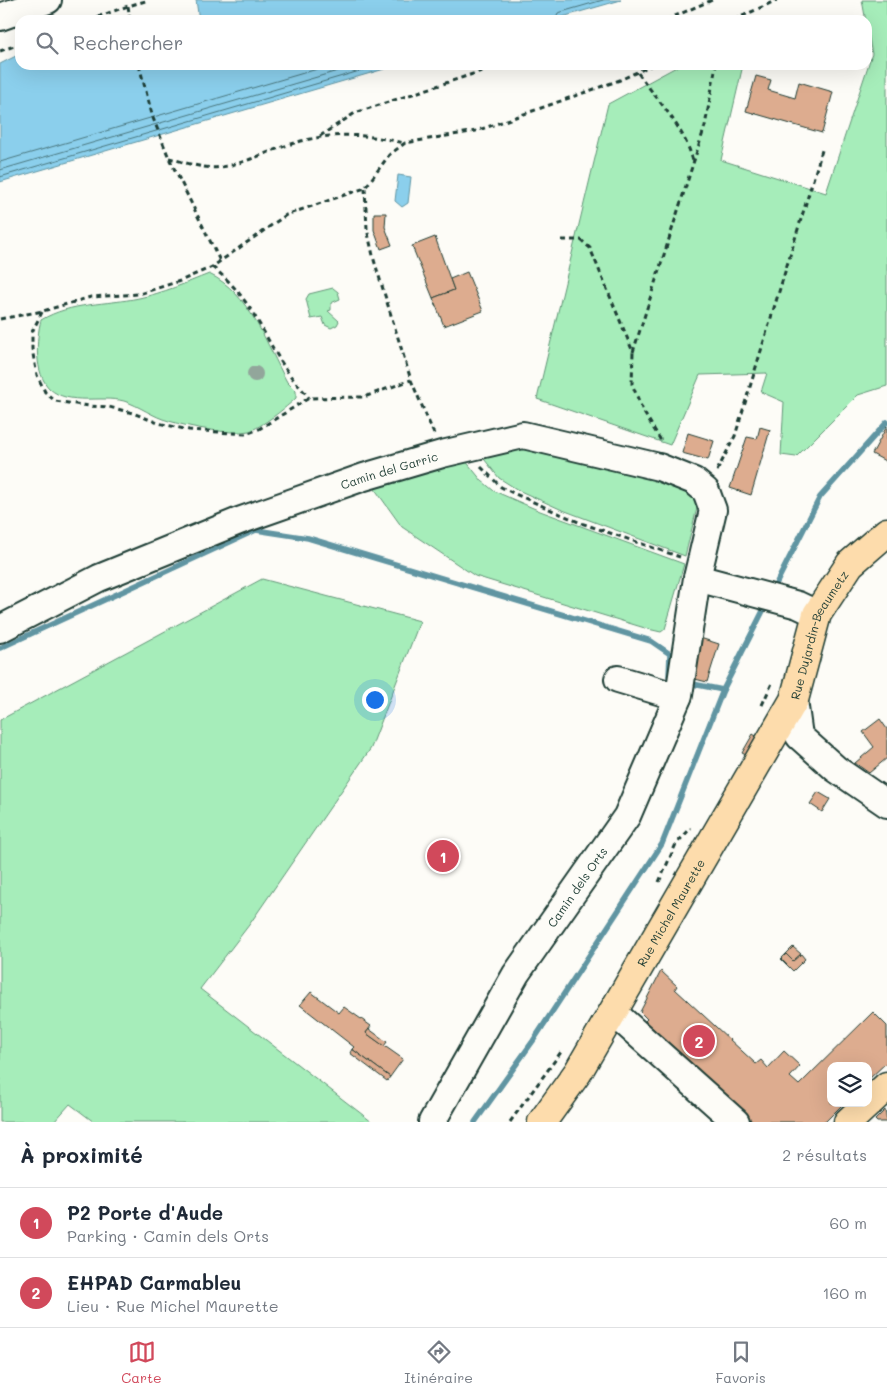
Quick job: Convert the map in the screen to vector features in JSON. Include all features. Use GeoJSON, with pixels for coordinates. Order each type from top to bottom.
{"type":"FeatureCollection","features":[{"type":"Feature","properties":{"kind":"main road","name":"Rue Dujardin-Beaumetz"},"geometry":{"type":"LineString","coordinates":[[794,700],[807,609],[850,564],[887,532]]}},
{"type":"Feature","properties":{"kind":"main road","name":"Rue Michel Maurette"},"geometry":{"type":"LineString","coordinates":[[542,1122],[578,1072],[614,1012],[794,700]]}},
{"type":"Feature","properties":{"kind":"main road"},"geometry":{"type":"LineString","coordinates":[[848,1122],[887,1086]]}},
{"type":"Feature","properties":{"kind":"street"},"geometry":{"type":"LineString","coordinates":[[0,17],[48,0]]}},
{"type":"Feature","properties":{"kind":"street","name":"Camin del Garric"},"geometry":{"type":"LineString","coordinates":[[0,629],[99,578],[239,521],[364,477],[442,454],[524,435],[659,467],[694,481],[706,492]]}},
{"type":"Feature","properties":{"kind":"street"},"geometry":{"type":"LineString","coordinates":[[706,492],[713,510],[698,571],[727,587],[807,609]]}},
{"type":"Feature","properties":{"kind":"street","name":"Camin dels Orts"},"geometry":{"type":"LineString","coordinates":[[432,1122],[516,974],[627,816],[678,696],[689,638],[698,571]]}},
{"type":"Feature","properties":{"kind":"street"},"geometry":{"type":"LineString","coordinates":[[618,679],[678,696]]}},
{"type":"Feature","properties":{"kind":"street","name":"Rue Dujardin-Beaumetz"},"geometry":{"type":"LineString","coordinates":[[794,700],[800,736],[836,769],[884,797]]}},
{"type":"Feature","properties":{"kind":"street"},"geometry":{"type":"LineString","coordinates":[[614,1012],[736,1122]]}},
{"type":"Feature","properties":{"kind":"path"},"geometry":{"type":"LineString","coordinates":[[103,15],[149,0]]}},
{"type":"Feature","properties":{"kind":"path"},"geometry":{"type":"LineString","coordinates":[[678,15],[712,0]]}},
{"type":"Feature","properties":{"kind":"path"},"geometry":{"type":"LineString","coordinates":[[743,15],[777,0]]}},
{"type":"Feature","properties":{"kind":"path"},"geometry":{"type":"LineString","coordinates":[[128,6],[129,15]]}},
{"type":"Feature","properties":{"kind":"path"},"geometry":{"type":"LineString","coordinates":[[0,51],[15,46]]}},
{"type":"Feature","properties":{"kind":"path"},"geometry":{"type":"LineString","coordinates":[[140,70],[153,118],[168,158],[220,261]]}},
{"type":"Feature","properties":{"kind":"path"},"geometry":{"type":"LineString","coordinates":[[317,138],[355,113],[485,70]]}},
{"type":"Feature","properties":{"kind":"path"},"geometry":{"type":"LineString","coordinates":[[0,319],[42,311],[91,297],[139,294],[180,281],[212,267],[286,215],[365,188],[389,154],[405,144],[476,131],[643,70]]}},
{"type":"Feature","properties":{"kind":"path"},"geometry":{"type":"LineString","coordinates":[[659,467],[660,439],[643,411],[632,384],[633,352],[704,126],[715,70]]}},
{"type":"Feature","properties":{"kind":"path"},"geometry":{"type":"LineString","coordinates":[[638,73],[679,128],[689,146],[693,163]]}},
{"type":"Feature","properties":{"kind":"path"},"geometry":{"type":"LineString","coordinates":[[168,158],[220,168],[298,142],[338,134],[368,136],[405,144]]}},
{"type":"Feature","properties":{"kind":"path"},"geometry":{"type":"LineString","coordinates":[[706,492],[735,436],[823,147]]}},
{"type":"Feature","properties":{"kind":"path"},"geometry":{"type":"LineString","coordinates":[[365,188],[368,229],[374,260],[411,380],[442,454]]}},
{"type":"Feature","properties":{"kind":"path"},"geometry":{"type":"LineString","coordinates":[[562,240],[581,240],[590,248],[633,352]]}},
{"type":"Feature","properties":{"kind":"path"},"geometry":{"type":"LineString","coordinates":[[212,267],[228,278],[254,312],[289,374],[309,398]]}},
{"type":"Feature","properties":{"kind":"path"},"geometry":{"type":"LineString","coordinates":[[42,311],[32,332],[32,348],[37,375],[44,392],[55,401],[109,407],[132,412],[158,423],[189,430],[246,434],[259,429],[309,398],[364,397],[411,380]]}},
{"type":"Feature","properties":{"kind":"path"},"geometry":{"type":"LineString","coordinates":[[467,448],[489,476],[507,490],[580,523],[698,571]]}},
{"type":"Feature","properties":{"kind":"green space"},"geometry":{"type":"Polygon","coordinates":[[[862,0],[887,0],[887,386],[858,395],[796,457],[781,455],[784,402],[761,392],[767,373],[700,375],[670,445],[537,399],[608,104],[671,70],[742,70],[721,160],[826,193],[867,70],[872,70],[872,15],[865,15],[862,0]]]}},
{"type":"Feature","properties":{"kind":"green space"},"geometry":{"type":"Polygon","coordinates":[[[209,274],[223,282],[246,306],[264,336],[287,382],[296,391],[296,398],[266,422],[249,431],[241,432],[198,428],[163,419],[124,401],[66,397],[50,389],[45,383],[39,366],[37,346],[41,320],[52,314],[76,307],[148,296],[209,274]]]}},
{"type":"Feature","properties":{"kind":"green space"},"geometry":{"type":"Polygon","coordinates":[[[333,288],[338,292],[340,299],[331,303],[331,310],[328,311],[339,321],[337,325],[331,328],[325,325],[322,317],[311,319],[306,299],[309,294],[333,288]]]}},
{"type":"Feature","properties":{"kind":"green space"},"geometry":{"type":"Polygon","coordinates":[[[523,446],[647,475],[687,491],[695,500],[697,508],[685,556],[560,509],[518,490],[499,478],[481,455],[523,446]]]}},
{"type":"Feature","properties":{"kind":"green space"},"geometry":{"type":"Polygon","coordinates":[[[465,460],[482,481],[494,491],[540,511],[684,564],[665,629],[661,632],[648,629],[475,576],[402,527],[372,485],[465,460]]]}},
{"type":"Feature","properties":{"kind":"green space"},"geometry":{"type":"Polygon","coordinates":[[[262,579],[420,621],[371,748],[249,925],[200,989],[372,1122],[94,1122],[70,1104],[54,1122],[0,1122],[0,720],[262,579]]]}},
{"type":"Feature","properties":{"kind":"water"},"geometry":{"type":"Polygon","coordinates":[[[196,0],[621,0],[569,15],[198,15],[196,0]]]}},
{"type":"Feature","properties":{"kind":"water"},"geometry":{"type":"Polygon","coordinates":[[[15,56],[15,70],[381,70],[0,182],[0,64],[15,56]]]}},
{"type":"Feature","properties":{"kind":"water"},"geometry":{"type":"Polygon","coordinates":[[[398,175],[411,177],[408,203],[402,207],[395,201],[398,175]]]}},
{"type":"Feature","properties":{"kind":"building"},"geometry":{"type":"Polygon","coordinates":[[[756,76],[771,80],[768,90],[795,98],[799,82],[833,92],[822,133],[746,111],[756,76]]]}},
{"type":"Feature","properties":{"kind":"building"},"geometry":{"type":"Polygon","coordinates":[[[374,213],[386,213],[385,227],[392,245],[381,249],[374,230],[374,213]]]}},
{"type":"Feature","properties":{"kind":"building"},"geometry":{"type":"Polygon","coordinates":[[[435,237],[454,290],[433,298],[412,246],[435,237]]]}},
{"type":"Feature","properties":{"kind":"building"},"geometry":{"type":"Polygon","coordinates":[[[467,272],[483,311],[444,326],[433,298],[454,290],[450,279],[467,272]]]}},
{"type":"Feature","properties":{"kind":"building"},"geometry":{"type":"Polygon","coordinates":[[[887,426],[887,462],[872,454],[887,426]]]}},
{"type":"Feature","properties":{"kind":"building"},"geometry":{"type":"Polygon","coordinates":[[[760,427],[770,430],[751,495],[730,488],[747,437],[757,439],[760,427]]]}},
{"type":"Feature","properties":{"kind":"building"},"geometry":{"type":"Polygon","coordinates":[[[688,433],[714,441],[708,460],[682,453],[688,433]]]}},
{"type":"Feature","properties":{"kind":"building"},"geometry":{"type":"Polygon","coordinates":[[[697,637],[719,644],[707,682],[695,679],[697,670],[688,667],[697,637]]]}},
{"type":"Feature","properties":{"kind":"building"},"geometry":{"type":"Polygon","coordinates":[[[880,719],[887,729],[887,758],[869,773],[855,763],[874,747],[863,732],[880,719]]]}},
{"type":"Feature","properties":{"kind":"building"},"geometry":{"type":"Polygon","coordinates":[[[753,734],[765,742],[755,760],[742,753],[753,734]]]}},
{"type":"Feature","properties":{"kind":"building"},"geometry":{"type":"Polygon","coordinates":[[[818,792],[830,799],[822,812],[810,804],[818,792]]]}},
{"type":"Feature","properties":{"kind":"building"},"geometry":{"type":"Polygon","coordinates":[[[793,947],[801,954],[793,961],[786,954],[793,947]]]}},
{"type":"Feature","properties":{"kind":"building"},"geometry":{"type":"Polygon","coordinates":[[[786,954],[793,961],[801,954],[805,959],[793,971],[781,959],[786,954]]]}},
{"type":"Feature","properties":{"kind":"building"},"geometry":{"type":"Polygon","coordinates":[[[661,971],[677,986],[675,989],[756,1064],[761,1060],[768,1068],[784,1051],[800,1066],[790,1077],[799,1085],[873,1012],[887,1026],[887,1062],[872,1076],[872,1062],[827,1062],[827,1107],[840,1107],[825,1122],[753,1122],[645,1021],[647,1019],[640,1012],[661,971]]]}},
{"type":"Feature","properties":{"kind":"building"},"geometry":{"type":"Polygon","coordinates":[[[311,992],[339,1013],[344,1007],[371,1026],[366,1033],[403,1059],[390,1077],[352,1049],[354,1047],[300,1005],[311,992]]]}},
{"type":"Feature","properties":{"kind":"building"},"geometry":{"type":"Polygon","coordinates":[[[369,1029],[387,1042],[384,1046],[366,1033],[369,1029]]]}},
{"type":"Feature","properties":{"kind":"building"},"geometry":{"type":"Polygon","coordinates":[[[352,1049],[390,1077],[387,1081],[350,1053],[352,1049]]]}},
{"type":"Feature","properties":{"kind":"building"},"geometry":{"type":"Polygon","coordinates":[[[885,1110],[887,1122],[877,1122],[875,1120],[885,1110]]]}},
{"type":"Feature","properties":{"kind":"waterway"},"geometry":{"type":"LineString","coordinates":[[773,590],[820,497],[887,422]]}},
{"type":"Feature","properties":{"kind":"waterway"},"geometry":{"type":"LineString","coordinates":[[0,648],[256,530],[308,538],[651,641],[670,654],[669,676]]}},
{"type":"Feature","properties":{"kind":"waterway"},"geometry":{"type":"LineString","coordinates":[[475,1122],[533,1041],[662,844],[723,690],[767,603]]}},
{"type":"Feature","properties":{"kind":"waterway"},"geometry":{"type":"LineString","coordinates":[[688,683],[723,690]]}},
{"type":"Feature","properties":{"kind":"place","name":"P2 Porte d'Aude"},"geometry":{"type":"Point","coordinates":[443,856]}},
{"type":"Feature","properties":{"kind":"place","name":"EHPAD Carmableu"},"geometry":{"type":"Point","coordinates":[699,1041]}}]}
